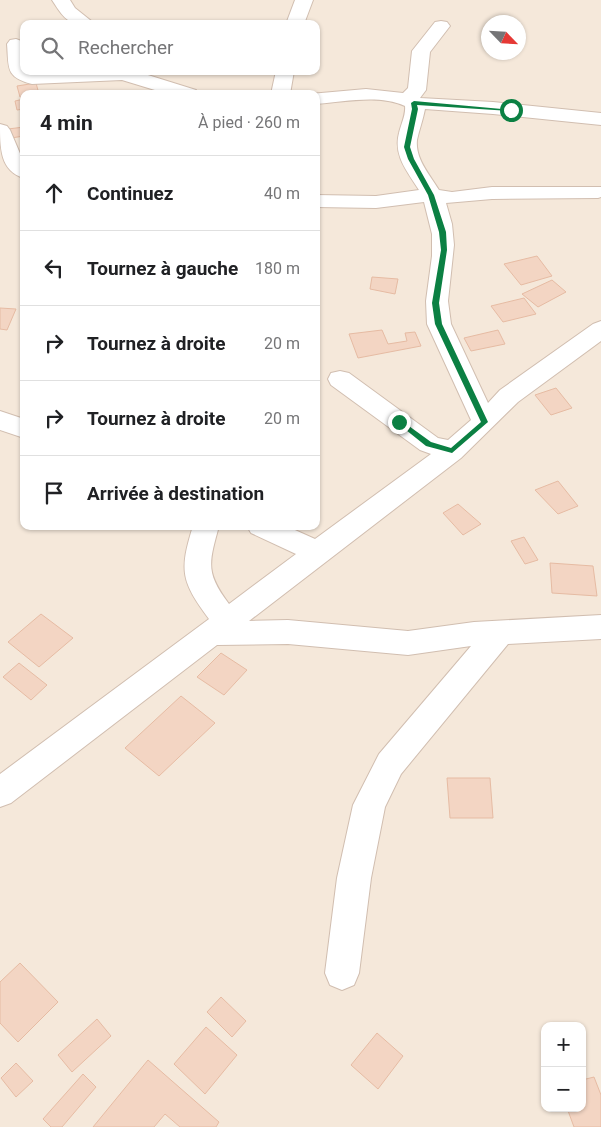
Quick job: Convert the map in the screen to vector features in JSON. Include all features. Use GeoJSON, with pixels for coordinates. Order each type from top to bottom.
{"type":"FeatureCollection","features":[{"type":"Feature","properties":{"kind":"street"},"geometry":{"type":"LineString","coordinates":[[61,0],[70,12],[81,20]]}},
{"type":"Feature","properties":{"kind":"street"},"geometry":{"type":"LineString","coordinates":[[296,20],[304,0]]}},
{"type":"Feature","properties":{"kind":"street"},"geometry":{"type":"LineString","coordinates":[[410,101],[417,90],[421,51],[441,26]]}},
{"type":"Feature","properties":{"kind":"street"},"geometry":{"type":"LineString","coordinates":[[16,44],[20,72]]}},
{"type":"Feature","properties":{"kind":"street"},"geometry":{"type":"LineString","coordinates":[[26,75],[32,78],[87,75]]}},
{"type":"Feature","properties":{"kind":"street"},"geometry":{"type":"LineString","coordinates":[[129,75],[176,90]]}},
{"type":"Feature","properties":{"kind":"street"},"geometry":{"type":"LineString","coordinates":[[281,90],[284,75]]}},
{"type":"Feature","properties":{"kind":"street"},"geometry":{"type":"LineString","coordinates":[[320,98],[381,95],[410,101],[601,119]]}},
{"type":"Feature","properties":{"kind":"street"},"geometry":{"type":"LineString","coordinates":[[410,101],[415,109],[407,147],[440,217],[444,250],[436,303],[439,324],[484,422]]}},
{"type":"Feature","properties":{"kind":"street"},"geometry":{"type":"LineString","coordinates":[[0,130],[14,166],[20,170]]}},
{"type":"Feature","properties":{"kind":"street"},"geometry":{"type":"LineString","coordinates":[[0,177],[20,174]]}},
{"type":"Feature","properties":{"kind":"street"},"geometry":{"type":"LineString","coordinates":[[320,201],[376,202],[431,195],[452,198],[492,193],[598,192]]}},
{"type":"Feature","properties":{"kind":"street"},"geometry":{"type":"LineString","coordinates":[[0,792],[220,628],[317,552],[452,451],[509,396],[601,329]]}},
{"type":"Feature","properties":{"kind":"street"},"geometry":{"type":"LineString","coordinates":[[340,379],[429,444],[452,451]]}},
{"type":"Feature","properties":{"kind":"street"},"geometry":{"type":"LineString","coordinates":[[0,420],[20,428]]}},
{"type":"Feature","properties":{"kind":"street"},"geometry":{"type":"LineString","coordinates":[[205,530],[201,542],[197,573],[220,628]]}},
{"type":"Feature","properties":{"kind":"street"},"geometry":{"type":"LineString","coordinates":[[269,530],[317,552]]}},
{"type":"Feature","properties":{"kind":"street"},"geometry":{"type":"LineString","coordinates":[[220,628],[408,643],[500,633],[601,627]]}},
{"type":"Feature","properties":{"kind":"street"},"geometry":{"type":"LineString","coordinates":[[342,973],[354,878],[370,805],[390,764],[500,633]]}},
{"type":"Feature","properties":{"kind":"shaded area"},"geometry":{"type":"Polygon","coordinates":[[[0,0],[601,0],[601,1127],[0,1127],[0,0]]]}},
{"type":"Feature","properties":{"kind":"building"},"geometry":{"type":"Polygon","coordinates":[[[36,83],[38,90],[20,90],[20,97],[17,86],[36,83]]]}},
{"type":"Feature","properties":{"kind":"building"},"geometry":{"type":"Polygon","coordinates":[[[20,100],[20,110],[17,110],[15,101],[20,100]]]}},
{"type":"Feature","properties":{"kind":"building"},"geometry":{"type":"Polygon","coordinates":[[[20,128],[20,137],[11,138],[8,129],[20,128]]]}},
{"type":"Feature","properties":{"kind":"building"},"geometry":{"type":"Polygon","coordinates":[[[537,256],[552,276],[521,285],[504,264],[537,256]]]}},
{"type":"Feature","properties":{"kind":"building"},"geometry":{"type":"Polygon","coordinates":[[[372,277],[398,279],[395,294],[370,289],[372,277]]]}},
{"type":"Feature","properties":{"kind":"building"},"geometry":{"type":"Polygon","coordinates":[[[552,280],[566,292],[538,307],[522,294],[552,280]]]}},
{"type":"Feature","properties":{"kind":"building"},"geometry":{"type":"Polygon","coordinates":[[[524,298],[536,314],[503,322],[491,306],[524,298]]]}},
{"type":"Feature","properties":{"kind":"building"},"geometry":{"type":"Polygon","coordinates":[[[0,308],[16,309],[7,330],[0,329],[0,308]]]}},
{"type":"Feature","properties":{"kind":"building"},"geometry":{"type":"Polygon","coordinates":[[[382,330],[388,344],[407,341],[405,333],[415,332],[421,346],[358,358],[349,334],[382,330]]]}},
{"type":"Feature","properties":{"kind":"building"},"geometry":{"type":"Polygon","coordinates":[[[498,330],[505,344],[471,351],[464,338],[498,330]]]}},
{"type":"Feature","properties":{"kind":"building"},"geometry":{"type":"Polygon","coordinates":[[[556,388],[572,408],[551,415],[535,395],[556,388]]]}},
{"type":"Feature","properties":{"kind":"building"},"geometry":{"type":"Polygon","coordinates":[[[558,481],[578,506],[558,514],[535,490],[558,481]]]}},
{"type":"Feature","properties":{"kind":"building"},"geometry":{"type":"Polygon","coordinates":[[[458,504],[481,524],[463,535],[443,513],[458,504]]]}},
{"type":"Feature","properties":{"kind":"building"},"geometry":{"type":"Polygon","coordinates":[[[524,537],[538,560],[525,564],[511,541],[524,537]]]}},
{"type":"Feature","properties":{"kind":"building"},"geometry":{"type":"Polygon","coordinates":[[[550,563],[593,566],[597,596],[552,593],[550,563]]]}},
{"type":"Feature","properties":{"kind":"building"},"geometry":{"type":"Polygon","coordinates":[[[41,614],[73,638],[39,667],[8,642],[41,614]]]}},
{"type":"Feature","properties":{"kind":"building"},"geometry":{"type":"Polygon","coordinates":[[[221,653],[247,670],[224,695],[197,677],[221,653]]]}},
{"type":"Feature","properties":{"kind":"building"},"geometry":{"type":"Polygon","coordinates":[[[19,663],[47,685],[31,700],[3,677],[19,663]]]}},
{"type":"Feature","properties":{"kind":"building"},"geometry":{"type":"Polygon","coordinates":[[[181,696],[215,723],[159,776],[125,748],[181,696]]]}},
{"type":"Feature","properties":{"kind":"building"},"geometry":{"type":"Polygon","coordinates":[[[447,778],[490,778],[493,818],[450,818],[447,778]]]}},
{"type":"Feature","properties":{"kind":"building"},"geometry":{"type":"Polygon","coordinates":[[[20,963],[58,1002],[18,1042],[0,1023],[0,982],[20,963]]]}},
{"type":"Feature","properties":{"kind":"building"},"geometry":{"type":"Polygon","coordinates":[[[221,997],[246,1021],[232,1037],[207,1012],[221,997]]]}},
{"type":"Feature","properties":{"kind":"building"},"geometry":{"type":"Polygon","coordinates":[[[97,1019],[111,1036],[72,1072],[58,1055],[97,1019]]]}},
{"type":"Feature","properties":{"kind":"building"},"geometry":{"type":"Polygon","coordinates":[[[206,1027],[237,1055],[205,1094],[174,1064],[206,1027]]]}},
{"type":"Feature","properties":{"kind":"building"},"geometry":{"type":"Polygon","coordinates":[[[377,1033],[403,1056],[378,1089],[351,1065],[377,1033]]]}},
{"type":"Feature","properties":{"kind":"building"},"geometry":{"type":"Polygon","coordinates":[[[148,1060],[219,1122],[216,1127],[180,1127],[165,1114],[154,1127],[93,1127],[148,1060]]]}},
{"type":"Feature","properties":{"kind":"building"},"geometry":{"type":"Polygon","coordinates":[[[16,1063],[33,1081],[16,1097],[1,1078],[16,1063]]]}},
{"type":"Feature","properties":{"kind":"building"},"geometry":{"type":"Polygon","coordinates":[[[83,1074],[96,1087],[62,1127],[51,1127],[43,1119],[83,1074]]]}},
{"type":"Feature","properties":{"kind":"building"},"geometry":{"type":"Polygon","coordinates":[[[594,1077],[601,1095],[601,1127],[574,1127],[568,1112],[586,1112],[586,1079],[594,1077]]]}},
{"type":"Feature","properties":{"kind":"route"},"geometry":{"type":"LineString","coordinates":[[399,422],[429,444],[452,451],[484,422],[439,324],[436,303],[444,250],[443,232],[440,217],[431,195],[411,159],[407,147],[408,134],[415,109],[414,103],[511,110]]}}]}
